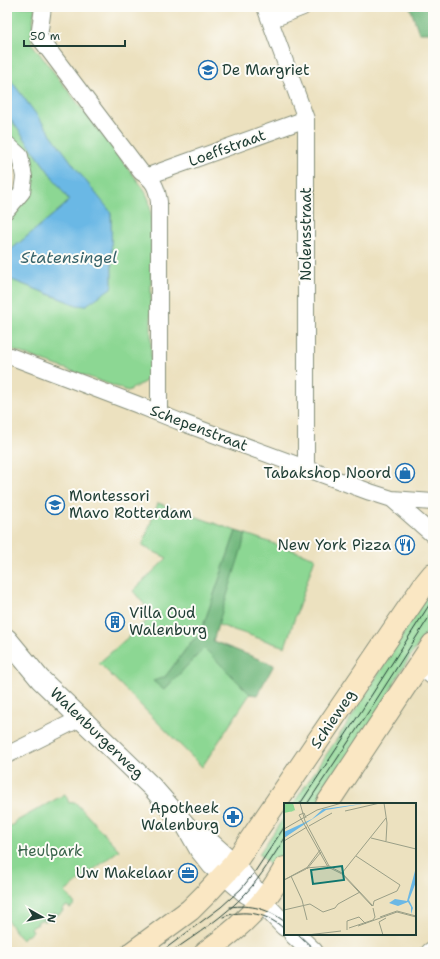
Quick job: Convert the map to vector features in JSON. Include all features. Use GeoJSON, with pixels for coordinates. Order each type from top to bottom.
{"type":"FeatureCollection","features":[{"type":"Feature","properties":{"kind":"main road","name":"Schieweg"},"geometry":{"type":"LineString","coordinates":[[133,952],[190,910],[229,869],[433,574]]}},
{"type":"Feature","properties":{"kind":"main road"},"geometry":{"type":"LineString","coordinates":[[328,803],[426,672],[433,644]]}},
{"type":"Feature","properties":{"kind":"main road"},"geometry":{"type":"LineString","coordinates":[[206,952],[237,928],[262,902],[284,870]]}},
{"type":"Feature","properties":{"kind":"street"},"geometry":{"type":"LineString","coordinates":[[43,7],[39,37],[141,172],[148,176],[157,190],[159,202],[160,414]]}},
{"type":"Feature","properties":{"kind":"street"},"geometry":{"type":"LineString","coordinates":[[268,13],[303,7]]}},
{"type":"Feature","properties":{"kind":"street","name":"Nolensstraat"},"geometry":{"type":"LineString","coordinates":[[268,13],[306,119],[306,468]]}},
{"type":"Feature","properties":{"kind":"street","name":"Loeffstraat"},"geometry":{"type":"LineString","coordinates":[[148,176],[306,119]]}},
{"type":"Feature","properties":{"kind":"street"},"geometry":{"type":"LineString","coordinates":[[7,144],[20,156],[24,177],[22,192],[7,210]]}},
{"type":"Feature","properties":{"kind":"street","name":"Schepenstraat"},"geometry":{"type":"LineString","coordinates":[[7,355],[370,492],[392,499],[433,502]]}},
{"type":"Feature","properties":{"kind":"street","name":"Schepenstraat"},"geometry":{"type":"LineString","coordinates":[[392,499],[433,535]]}},
{"type":"Feature","properties":{"kind":"street","name":"Walenburgerweg"},"geometry":{"type":"LineString","coordinates":[[8,640],[40,679],[152,786],[187,827],[208,841],[229,869],[252,886],[262,902],[284,925]]}},
{"type":"Feature","properties":{"kind":"street"},"geometry":{"type":"LineString","coordinates":[[7,755],[81,718]]}},
{"type":"Feature","properties":{"kind":"street"},"geometry":{"type":"LineString","coordinates":[[295,935],[313,952]]}},
{"type":"Feature","properties":{"kind":"street"},"geometry":{"type":"LineString","coordinates":[[429,952],[433,949]]}},
{"type":"Feature","properties":{"kind":"green space"},"geometry":{"type":"Polygon","coordinates":[[[7,7],[35,7],[31,37],[32,44],[144,189],[149,200],[151,214],[151,371],[146,381],[128,391],[7,348],[7,279],[77,305],[111,288],[112,284],[110,212],[7,75],[7,7]]]}},
{"type":"Feature","properties":{"kind":"green space"},"geometry":{"type":"Polygon","coordinates":[[[410,7],[433,7],[433,33],[419,33],[410,7]]]}},
{"type":"Feature","properties":{"kind":"green space"},"geometry":{"type":"Polygon","coordinates":[[[7,114],[69,200],[65,205],[7,253],[7,217],[28,189],[7,137],[7,114]]]}},
{"type":"Feature","properties":{"kind":"green space"},"geometry":{"type":"Polygon","coordinates":[[[158,503],[236,531],[200,635],[192,641],[165,677],[164,690],[204,648],[250,694],[202,767],[99,663],[153,615],[133,591],[167,558],[142,546],[158,503]]]}},
{"type":"Feature","properties":{"kind":"green space"},"geometry":{"type":"Polygon","coordinates":[[[236,531],[246,534],[213,641],[274,665],[257,695],[250,694],[204,648],[164,690],[153,681],[165,677],[192,641],[200,635],[236,531]]]}},
{"type":"Feature","properties":{"kind":"green space"},"geometry":{"type":"Polygon","coordinates":[[[246,534],[315,558],[285,647],[216,624],[246,534]]]}},
{"type":"Feature","properties":{"kind":"green space"},"geometry":{"type":"Polygon","coordinates":[[[433,586],[433,622],[399,674],[380,710],[318,803],[294,803],[347,724],[433,586]]]}},
{"type":"Feature","properties":{"kind":"green space","name":"Heulpark"},"geometry":{"type":"Polygon","coordinates":[[[65,794],[69,803],[75,802],[119,850],[65,892],[75,904],[70,908],[67,906],[62,909],[63,911],[57,915],[55,913],[50,915],[50,917],[44,922],[43,919],[37,922],[38,924],[31,928],[33,931],[27,936],[26,935],[22,940],[7,920],[7,828],[65,794]]]}},
{"type":"Feature","properties":{"kind":"green space"},"geometry":{"type":"Polygon","coordinates":[[[284,817],[284,854],[274,869],[259,854],[284,817]]]}},
{"type":"Feature","properties":{"kind":"water","name":"Statensingel"},"geometry":{"type":"Polygon","coordinates":[[[7,75],[81,175],[110,211],[111,288],[85,306],[77,305],[12,280],[7,280],[7,253],[65,205],[69,200],[7,114],[7,75]]]}},
{"type":"Feature","properties":{"kind":"tram line"},"geometry":{"type":"LineString","coordinates":[[301,803],[433,599]]}},
{"type":"Feature","properties":{"kind":"tram line"},"geometry":{"type":"LineString","coordinates":[[308,803],[433,611]]}},
{"type":"Feature","properties":{"kind":"tram line"},"geometry":{"type":"LineString","coordinates":[[161,952],[221,907],[241,889],[254,873],[284,828]]}},
{"type":"Feature","properties":{"kind":"tram line"},"geometry":{"type":"LineString","coordinates":[[171,952],[210,924],[238,901],[257,880],[284,840]]}},
{"type":"Feature","properties":{"kind":"tram line"},"geometry":{"type":"LineString","coordinates":[[230,907],[245,906],[259,908],[273,914],[284,921]]}},
{"type":"Feature","properties":{"kind":"tram line"},"geometry":{"type":"LineString","coordinates":[[223,917],[236,913],[256,914],[269,919],[284,929]]}},
{"type":"Feature","properties":{"kind":"tram line"},"geometry":{"type":"LineString","coordinates":[[299,935],[317,952]]}},
{"type":"Feature","properties":{"kind":"place","name":"De Margriet"},"geometry":{"type":"Point","coordinates":[208,70]}},
{"type":"Feature","properties":{"kind":"place","name":"Tabakshop Noord"},"geometry":{"type":"Point","coordinates":[405,473]}},
{"type":"Feature","properties":{"kind":"place","name":"Montessori Mavo Rotterdam"},"geometry":{"type":"Point","coordinates":[55,505]}},
{"type":"Feature","properties":{"kind":"place","name":"New York Pizza"},"geometry":{"type":"Point","coordinates":[405,545]}},
{"type":"Feature","properties":{"kind":"place","name":"Villa Oud Walenburg"},"geometry":{"type":"Point","coordinates":[115,622]}},
{"type":"Feature","properties":{"kind":"place","name":"Apotheek Walenburg"},"geometry":{"type":"Point","coordinates":[233,817]}},
{"type":"Feature","properties":{"kind":"place","name":"Uw Makelaar"},"geometry":{"type":"Point","coordinates":[188,873]}}]}
